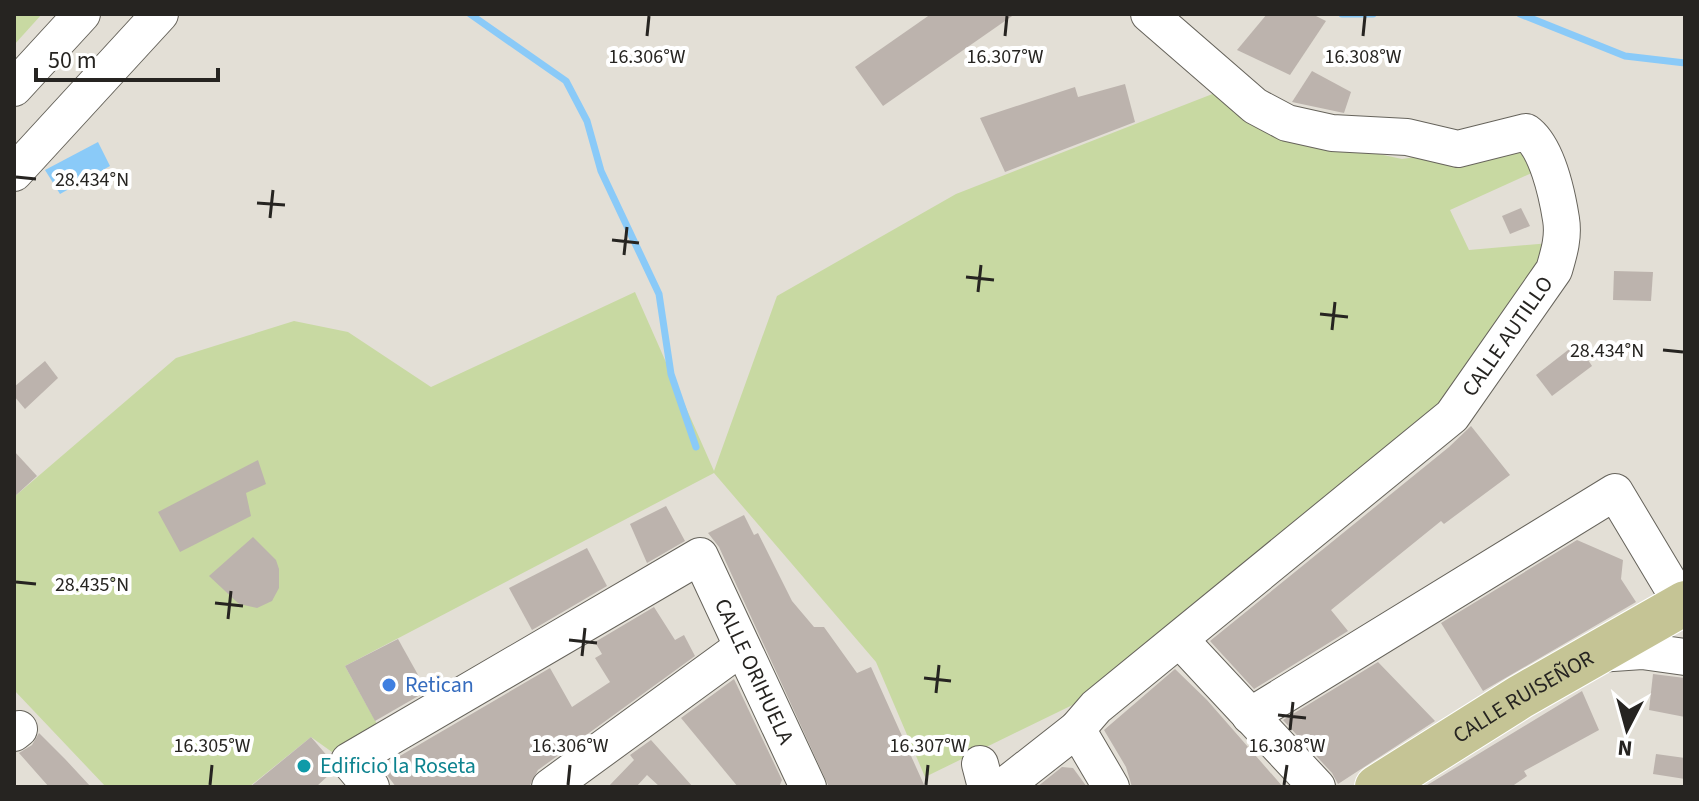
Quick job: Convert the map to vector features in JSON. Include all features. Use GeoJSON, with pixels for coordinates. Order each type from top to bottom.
{"type":"FeatureCollection","features":[{"type":"Feature","properties":{"kind":"main road"},"geometry":{"type":"LineString","coordinates":[[1598,654],[1684,603]]}},
{"type":"Feature","properties":{"kind":"main road","name":"CALLE RUISEÑOR"},"geometry":{"type":"LineString","coordinates":[[1377,787],[1520,697],[1598,654]]}},
{"type":"Feature","properties":{"kind":"street"},"geometry":{"type":"LineString","coordinates":[[14,88],[82,14]]}},
{"type":"Feature","properties":{"kind":"street"},"geometry":{"type":"LineString","coordinates":[[14,173],[160,14]]}},
{"type":"Feature","properties":{"kind":"street","name":"CALLE AUTILLO"},"geometry":{"type":"LineString","coordinates":[[990,779],[1077,729],[1096,707],[1181,641],[1452,416],[1554,270],[1561,244],[1561,220],[1538,140],[1526,132],[1458,149],[1407,137],[1332,133],[1287,123],[1255,106],[1149,14]]}},
{"type":"Feature","properties":{"kind":"street"},"geometry":{"type":"LineString","coordinates":[[1250,716],[1615,492],[1684,603]]}},
{"type":"Feature","properties":{"kind":"street","name":"CALLE ORIHUELA"},"geometry":{"type":"LineString","coordinates":[[362,779],[700,556],[800,783]]}},
{"type":"Feature","properties":{"kind":"street"},"geometry":{"type":"LineString","coordinates":[[1181,641],[1317,787]]}},
{"type":"Feature","properties":{"kind":"street"},"geometry":{"type":"LineString","coordinates":[[550,787],[742,647]]}},
{"type":"Feature","properties":{"kind":"street","name":"CALLE RUISEÑOR"},"geometry":{"type":"LineString","coordinates":[[1598,654],[1642,651],[1685,657]]}},
{"type":"Feature","properties":{"kind":"street"},"geometry":{"type":"LineString","coordinates":[[1077,729],[1111,787]]}},
{"type":"Feature","properties":{"kind":"green space"},"geometry":{"type":"Polygon","coordinates":[[[14,14],[42,14],[14,45],[14,14]]]}},
{"type":"Feature","properties":{"kind":"green space"},"geometry":{"type":"Polygon","coordinates":[[[1215,93],[1272,131],[1402,159],[1523,141],[1536,171],[1450,210],[1469,250],[1550,243],[1440,414],[1091,696],[925,777],[876,662],[714,473],[345,666],[377,724],[332,752],[311,737],[249,787],[106,787],[14,690],[14,497],[176,358],[294,321],[348,332],[431,387],[635,292],[714,471],[777,296],[956,194],[1215,93]]]}},
{"type":"Feature","properties":{"kind":"water"},"geometry":{"type":"Polygon","coordinates":[[[98,142],[110,166],[60,194],[45,170],[98,142]]]}},
{"type":"Feature","properties":{"kind":"building"},"geometry":{"type":"Polygon","coordinates":[[[931,14],[1015,14],[883,106],[855,67],[931,14]]]}},
{"type":"Feature","properties":{"kind":"building"},"geometry":{"type":"Polygon","coordinates":[[[1267,14],[1312,14],[1326,21],[1290,75],[1237,50],[1267,14]]]}},
{"type":"Feature","properties":{"kind":"building"},"geometry":{"type":"Polygon","coordinates":[[[1312,71],[1351,92],[1344,113],[1292,102],[1312,71]]]}},
{"type":"Feature","properties":{"kind":"building"},"geometry":{"type":"Polygon","coordinates":[[[1125,84],[1135,122],[1005,172],[980,118],[1075,87],[1078,97],[1125,84]]]}},
{"type":"Feature","properties":{"kind":"building"},"geometry":{"type":"Polygon","coordinates":[[[1521,208],[1530,226],[1510,234],[1502,216],[1521,208]]]}},
{"type":"Feature","properties":{"kind":"building"},"geometry":{"type":"Polygon","coordinates":[[[1614,271],[1653,272],[1651,301],[1613,300],[1614,271]]]}},
{"type":"Feature","properties":{"kind":"building"},"geometry":{"type":"Polygon","coordinates":[[[1577,343],[1592,366],[1552,396],[1536,375],[1577,343]]]}},
{"type":"Feature","properties":{"kind":"building"},"geometry":{"type":"Polygon","coordinates":[[[45,361],[58,378],[25,409],[14,396],[14,387],[45,361]]]}},
{"type":"Feature","properties":{"kind":"building"},"geometry":{"type":"Polygon","coordinates":[[[1471,426],[1510,475],[1444,524],[1441,521],[1331,610],[1348,631],[1254,689],[1210,641],[1471,426]]]}},
{"type":"Feature","properties":{"kind":"building"},"geometry":{"type":"Polygon","coordinates":[[[14,451],[37,476],[14,497],[14,451]]]}},
{"type":"Feature","properties":{"kind":"building"},"geometry":{"type":"Polygon","coordinates":[[[258,460],[266,484],[246,493],[251,516],[180,552],[158,512],[258,460]]]}},
{"type":"Feature","properties":{"kind":"building"},"geometry":{"type":"Polygon","coordinates":[[[666,506],[685,541],[647,563],[630,524],[666,506]]]}},
{"type":"Feature","properties":{"kind":"building"},"geometry":{"type":"Polygon","coordinates":[[[744,515],[754,535],[758,533],[792,601],[814,627],[824,627],[857,673],[871,667],[925,787],[829,787],[719,547],[708,533],[744,515]]]}},
{"type":"Feature","properties":{"kind":"building"},"geometry":{"type":"Polygon","coordinates":[[[253,537],[276,560],[279,569],[279,588],[272,601],[257,608],[239,604],[209,576],[253,537]]]}},
{"type":"Feature","properties":{"kind":"building"},"geometry":{"type":"Polygon","coordinates":[[[1577,540],[1623,560],[1621,579],[1636,602],[1483,691],[1441,623],[1577,540]]]}},
{"type":"Feature","properties":{"kind":"building"},"geometry":{"type":"Polygon","coordinates":[[[587,548],[607,586],[532,630],[509,588],[587,548]]]}},
{"type":"Feature","properties":{"kind":"building"},"geometry":{"type":"Polygon","coordinates":[[[654,607],[675,640],[684,635],[695,656],[538,770],[529,787],[396,787],[381,767],[550,668],[572,707],[610,682],[595,658],[602,654],[595,642],[654,607]]]}},
{"type":"Feature","properties":{"kind":"building","name":"Retican"},"geometry":{"type":"Polygon","coordinates":[[[398,639],[427,691],[375,721],[345,666],[398,639]]]}},
{"type":"Feature","properties":{"kind":"building"},"geometry":{"type":"Polygon","coordinates":[[[1378,662],[1435,721],[1338,784],[1332,773],[1283,720],[1378,662]]]}},
{"type":"Feature","properties":{"kind":"building"},"geometry":{"type":"Polygon","coordinates":[[[1175,669],[1207,700],[1283,787],[1132,787],[1126,767],[1104,730],[1175,669]]]}},
{"type":"Feature","properties":{"kind":"building"},"geometry":{"type":"Polygon","coordinates":[[[1653,674],[1685,678],[1685,717],[1649,710],[1653,674]]]}},
{"type":"Feature","properties":{"kind":"building"},"geometry":{"type":"Polygon","coordinates":[[[734,679],[782,780],[779,787],[738,787],[681,718],[734,679]]]}},
{"type":"Feature","properties":{"kind":"building"},"geometry":{"type":"Polygon","coordinates":[[[1582,691],[1599,730],[1524,771],[1527,776],[1511,787],[1424,787],[1582,691]]]}},
{"type":"Feature","properties":{"kind":"building"},"geometry":{"type":"Polygon","coordinates":[[[39,733],[91,787],[49,787],[19,753],[32,745],[39,733]]]}},
{"type":"Feature","properties":{"kind":"building","name":"Edificio la Roseta"},"geometry":{"type":"Polygon","coordinates":[[[311,737],[329,758],[332,772],[316,787],[250,787],[311,737]]]}},
{"type":"Feature","properties":{"kind":"building"},"geometry":{"type":"Polygon","coordinates":[[[651,740],[693,787],[660,787],[647,775],[636,787],[608,787],[634,760],[630,755],[651,740]]]}},
{"type":"Feature","properties":{"kind":"building"},"geometry":{"type":"Polygon","coordinates":[[[1656,754],[1685,758],[1685,779],[1653,774],[1656,754]]]}},
{"type":"Feature","properties":{"kind":"building"},"geometry":{"type":"Polygon","coordinates":[[[1062,767],[1073,768],[1087,787],[1037,787],[1062,767]]]}},
{"type":"Feature","properties":{"kind":"waterway"},"geometry":{"type":"LineString","coordinates":[[470,14],[566,81],[587,121],[601,171],[659,294],[671,374],[696,447]]}},
{"type":"Feature","properties":{"kind":"waterway"},"geometry":{"type":"LineString","coordinates":[[1342,14],[1373,14]]}},
{"type":"Feature","properties":{"kind":"waterway"},"geometry":{"type":"LineString","coordinates":[[1520,14],[1625,56],[1685,63]]}},
{"type":"Feature","properties":{"kind":"place","name":"Retican"},"geometry":{"type":"Point","coordinates":[389,685]}},
{"type":"Feature","properties":{"kind":"place","name":"Edificio la Roseta"},"geometry":{"type":"Point","coordinates":[304,766]}}]}
